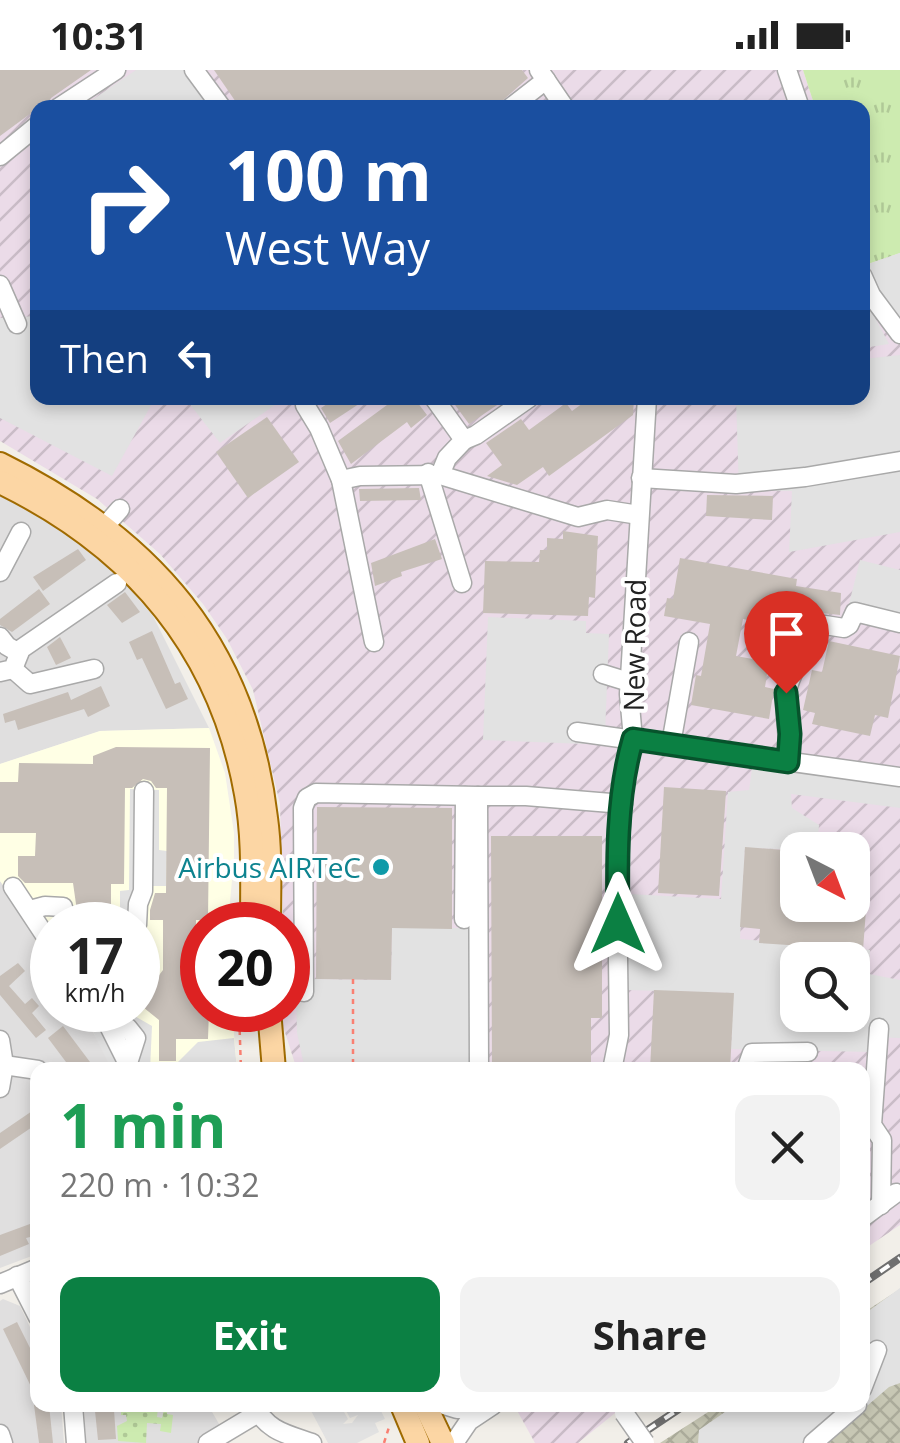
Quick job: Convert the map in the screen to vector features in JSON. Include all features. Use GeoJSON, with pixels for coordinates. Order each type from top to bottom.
{"type":"FeatureCollection","features":[{"type":"Feature","properties":{"kind":"main road"},"geometry":{"type":"LineString","coordinates":[[0,464],[112,517],[215,651],[251,740],[264,799],[269,902]]}},
{"type":"Feature","properties":{"kind":"main road"},"geometry":{"type":"LineString","coordinates":[[0,482],[54,511],[109,550],[156,596],[202,663],[229,728],[247,797],[252,902]]}},
{"type":"Feature","properties":{"kind":"main road"},"geometry":{"type":"LineString","coordinates":[[255,1032],[257,1062]]}},
{"type":"Feature","properties":{"kind":"main road"},"geometry":{"type":"LineString","coordinates":[[270,1032],[273,1062]]}},
{"type":"Feature","properties":{"kind":"main road"},"geometry":{"type":"LineString","coordinates":[[399,1412],[428,1429]]}},
{"type":"Feature","properties":{"kind":"street"},"geometry":{"type":"LineString","coordinates":[[70,100],[116,70]]}},
{"type":"Feature","properties":{"kind":"street"},"geometry":{"type":"LineString","coordinates":[[194,70],[216,100]]}},
{"type":"Feature","properties":{"kind":"street"},"geometry":{"type":"LineString","coordinates":[[787,70],[797,100]]}},
{"type":"Feature","properties":{"kind":"street"},"geometry":{"type":"LineString","coordinates":[[518,100],[542,75],[559,100]]}},
{"type":"Feature","properties":{"kind":"street"},"geometry":{"type":"LineString","coordinates":[[0,156],[30,131]]}},
{"type":"Feature","properties":{"kind":"street"},"geometry":{"type":"LineString","coordinates":[[0,285],[17,324]]}},
{"type":"Feature","properties":{"kind":"street"},"geometry":{"type":"LineString","coordinates":[[870,293],[900,334]]}},
{"type":"Feature","properties":{"kind":"street"},"geometry":{"type":"LineString","coordinates":[[305,405],[341,480],[374,642]]}},
{"type":"Feature","properties":{"kind":"street"},"geometry":{"type":"LineString","coordinates":[[439,405],[464,440]]}},
{"type":"Feature","properties":{"kind":"street"},"geometry":{"type":"LineString","coordinates":[[434,474],[464,440],[476,436],[519,405]]}},
{"type":"Feature","properties":{"kind":"street","name":"New Road"},"geometry":{"type":"LineString","coordinates":[[614,1062],[619,1034],[617,881],[625,768],[633,739],[629,682],[647,405]]}},
{"type":"Feature","properties":{"kind":"street"},"geometry":{"type":"LineString","coordinates":[[642,478],[736,484],[900,461]]}},
{"type":"Feature","properties":{"kind":"street"},"geometry":{"type":"LineString","coordinates":[[434,474],[462,582]]}},
{"type":"Feature","properties":{"kind":"street"},"geometry":{"type":"LineString","coordinates":[[341,480],[434,474],[578,517],[608,510],[639,515]]}},
{"type":"Feature","properties":{"kind":"street"},"geometry":{"type":"LineString","coordinates":[[0,572],[20,532]]}},
{"type":"Feature","properties":{"kind":"street"},"geometry":{"type":"LineString","coordinates":[[11,665],[77,610],[117,583]]}},
{"type":"Feature","properties":{"kind":"street"},"geometry":{"type":"LineString","coordinates":[[77,610],[84,589]]}},
{"type":"Feature","properties":{"kind":"street"},"geometry":{"type":"LineString","coordinates":[[788,762],[786,693],[815,632],[825,625],[844,628],[850,625],[855,612],[900,623]]}},
{"type":"Feature","properties":{"kind":"street"},"geometry":{"type":"LineString","coordinates":[[0,637],[7,646],[11,665],[30,684],[94,669]]}},
{"type":"Feature","properties":{"kind":"street"},"geometry":{"type":"LineString","coordinates":[[671,744],[689,642]]}},
{"type":"Feature","properties":{"kind":"street"},"geometry":{"type":"LineString","coordinates":[[603,674],[629,682]]}},
{"type":"Feature","properties":{"kind":"street"},"geometry":{"type":"LineString","coordinates":[[577,732],[900,777]]}},
{"type":"Feature","properties":{"kind":"street"},"geometry":{"type":"LineString","coordinates":[[139,902],[143,891],[144,791]]}},
{"type":"Feature","properties":{"kind":"street"},"geometry":{"type":"LineString","coordinates":[[304,902],[303,808],[307,798],[316,793],[526,796],[622,804]]}},
{"type":"Feature","properties":{"kind":"street"},"geometry":{"type":"LineString","coordinates":[[464,919],[472,796]]}},
{"type":"Feature","properties":{"kind":"street"},"geometry":{"type":"LineString","coordinates":[[472,796],[479,1062]]}},
{"type":"Feature","properties":{"kind":"street"},"geometry":{"type":"LineString","coordinates":[[13,887],[30,910]]}},
{"type":"Feature","properties":{"kind":"street"},"geometry":{"type":"LineString","coordinates":[[870,1212],[888,1199],[882,1140],[872,1125],[879,1028]]}},
{"type":"Feature","properties":{"kind":"street"},"geometry":{"type":"LineString","coordinates":[[113,1032],[127,1062]]}},
{"type":"Feature","properties":{"kind":"street"},"geometry":{"type":"LineString","coordinates":[[0,1040],[4,1065],[0,1088]]}},
{"type":"Feature","properties":{"kind":"street"},"geometry":{"type":"LineString","coordinates":[[749,1062],[752,1053],[808,1052]]}},
{"type":"Feature","properties":{"kind":"street"},"geometry":{"type":"LineString","coordinates":[[4,1065],[30,1069]]}},
{"type":"Feature","properties":{"kind":"street"},"geometry":{"type":"LineString","coordinates":[[9,1280],[30,1307]]}},
{"type":"Feature","properties":{"kind":"street"},"geometry":{"type":"LineString","coordinates":[[870,1368],[877,1350]]}},
{"type":"Feature","properties":{"kind":"street"},"geometry":{"type":"LineString","coordinates":[[74,1412],[76,1443]]}},
{"type":"Feature","properties":{"kind":"street"},"geometry":{"type":"LineString","coordinates":[[214,1441],[252,1412]]}},
{"type":"Feature","properties":{"kind":"street"},"geometry":{"type":"LineString","coordinates":[[261,1412],[312,1443]]}},
{"type":"Feature","properties":{"kind":"street"},"geometry":{"type":"LineString","coordinates":[[428,1429],[453,1412]]}},
{"type":"Feature","properties":{"kind":"street"},"geometry":{"type":"LineString","coordinates":[[454,1443],[466,1424],[482,1412]]}},
{"type":"Feature","properties":{"kind":"street"},"geometry":{"type":"LineString","coordinates":[[624,1412],[646,1443]]}},
{"type":"Feature","properties":{"kind":"street"},"geometry":{"type":"LineString","coordinates":[[813,1443],[849,1412]]}},
{"type":"Feature","properties":{"kind":"street"},"geometry":{"type":"LineString","coordinates":[[0,1434],[3,1443]]}},
{"type":"Feature","properties":{"kind":"path"},"geometry":{"type":"LineString","coordinates":[[353,980],[354,1062]]}},
{"type":"Feature","properties":{"kind":"path"},"geometry":{"type":"LineString","coordinates":[[240,1032],[242,1062]]}},
{"type":"Feature","properties":{"kind":"path"},"geometry":{"type":"LineString","coordinates":[[384,1443],[397,1412]]}},
{"type":"Feature","properties":{"kind":"shaded area"},"geometry":{"type":"Polygon","coordinates":[[[0,70],[803,70],[813,100],[30,100],[30,405],[870,405],[870,263],[900,253],[900,1225],[870,1245],[870,1062],[294,1062],[285,1032],[310,1032],[310,902],[282,902],[280,804],[253,690],[227,639],[160,554],[97,499],[0,441],[0,70]]]}},
{"type":"Feature","properties":{"kind":"shaded area"},"geometry":{"type":"Polygon","coordinates":[[[136,70],[184,70],[207,100],[92,100],[136,70]]]}},
{"type":"Feature","properties":{"kind":"shaded area"},"geometry":{"type":"Polygon","coordinates":[[[900,253],[900,326],[870,280],[870,264],[900,253]]]}},
{"type":"Feature","properties":{"kind":"shaded area"},"geometry":{"type":"Polygon","coordinates":[[[870,308],[889,344],[870,347],[870,308]]]}},
{"type":"Feature","properties":{"kind":"shaded area"},"geometry":{"type":"Polygon","coordinates":[[[30,316],[30,405],[151,405],[112,476],[0,418],[0,318],[30,316]]]}},
{"type":"Feature","properties":{"kind":"shaded area"},"geometry":{"type":"Polygon","coordinates":[[[900,355],[900,532],[789,552],[792,491],[739,490],[736,405],[870,405],[870,358],[900,355]]]}},
{"type":"Feature","properties":{"kind":"shaded area"},"geometry":{"type":"Polygon","coordinates":[[[190,405],[275,405],[220,443],[190,405]]]}},
{"type":"Feature","properties":{"kind":"shaded area"},"geometry":{"type":"Polygon","coordinates":[[[0,496],[32,511],[106,561],[153,616],[209,728],[100,731],[0,764],[0,496]]]}},
{"type":"Feature","properties":{"kind":"shaded area"},"geometry":{"type":"Polygon","coordinates":[[[860,560],[900,570],[900,630],[846,616],[860,560]]]}},
{"type":"Feature","properties":{"kind":"shaded area"},"geometry":{"type":"Polygon","coordinates":[[[488,617],[586,621],[586,633],[609,634],[605,735],[586,735],[585,744],[483,740],[488,617]]]}},
{"type":"Feature","properties":{"kind":"shaded area"},"geometry":{"type":"Polygon","coordinates":[[[209,728],[225,773],[234,833],[230,902],[180,902],[180,1032],[234,1032],[236,1062],[109,1062],[93,1032],[160,1032],[160,902],[30,902],[30,923],[0,881],[0,764],[100,731],[209,728]]]}},
{"type":"Feature","properties":{"kind":"shaded area"},"geometry":{"type":"Polygon","coordinates":[[[753,762],[900,782],[900,808],[791,794],[792,808],[819,825],[818,832],[780,832],[780,849],[745,848],[740,939],[780,942],[780,1032],[870,1032],[870,974],[900,980],[900,1038],[872,1037],[872,1052],[731,1049],[733,993],[626,990],[629,894],[721,899],[728,792],[749,790],[753,762]]]}},
{"type":"Feature","properties":{"kind":"shaded area"},"geometry":{"type":"Polygon","coordinates":[[[130,789],[159,790],[159,850],[167,851],[166,886],[147,886],[146,902],[120,902],[120,891],[129,890],[130,789]]]}},
{"type":"Feature","properties":{"kind":"shaded area"},"geometry":{"type":"Polygon","coordinates":[[[0,881],[30,923],[30,1032],[93,1032],[109,1062],[30,1062],[30,1257],[0,1268],[0,881]]]}},
{"type":"Feature","properties":{"kind":"shaded area"},"geometry":{"type":"Polygon","coordinates":[[[392,928],[470,928],[469,1062],[303,1062],[297,1032],[310,1032],[310,979],[391,980],[392,928]]]}},
{"type":"Feature","properties":{"kind":"shaded area"},"geometry":{"type":"Polygon","coordinates":[[[93,1032],[152,1032],[150,1062],[108,1062],[93,1032]]]}},
{"type":"Feature","properties":{"kind":"shaded area"},"geometry":{"type":"Polygon","coordinates":[[[234,1038],[236,1062],[178,1062],[198,1042],[234,1038]]]}},
{"type":"Feature","properties":{"kind":"shaded area"},"geometry":{"type":"Polygon","coordinates":[[[900,1288],[900,1383],[870,1403],[870,1310],[900,1288]]]}},
{"type":"Feature","properties":{"kind":"shaded area"},"geometry":{"type":"Polygon","coordinates":[[[900,1289],[900,1443],[660,1443],[708,1412],[870,1412],[870,1308],[900,1289]]]}},
{"type":"Feature","properties":{"kind":"shaded area"},"geometry":{"type":"Polygon","coordinates":[[[0,1301],[20,1306],[30,1327],[30,1412],[62,1412],[64,1443],[6,1443],[0,1422],[0,1301]]]}},
{"type":"Feature","properties":{"kind":"shaded area"},"geometry":{"type":"Polygon","coordinates":[[[84,1412],[212,1412],[222,1429],[198,1443],[86,1443],[84,1412]]]}},
{"type":"Feature","properties":{"kind":"shaded area"},"geometry":{"type":"Polygon","coordinates":[[[312,1412],[344,1412],[348,1419],[343,1424],[352,1423],[358,1415],[350,1418],[347,1412],[382,1412],[385,1419],[375,1423],[379,1432],[357,1443],[328,1443],[312,1412]]]}},
{"type":"Feature","properties":{"kind":"shaded area"},"geometry":{"type":"Polygon","coordinates":[[[518,1412],[616,1412],[578,1443],[535,1443],[518,1412]]]}},
{"type":"Feature","properties":{"kind":"shaded area"},"geometry":{"type":"Polygon","coordinates":[[[725,1412],[860,1412],[824,1443],[698,1443],[699,1430],[725,1412]]]}},
{"type":"Feature","properties":{"kind":"green space"},"geometry":{"type":"Polygon","coordinates":[[[803,70],[900,70],[900,253],[870,263],[870,100],[813,100],[803,70]]]}},
{"type":"Feature","properties":{"kind":"green space"},"geometry":{"type":"Polygon","coordinates":[[[158,1412],[157,1417],[162,1418],[167,1412],[173,1415],[171,1433],[160,1431],[161,1424],[147,1423],[146,1443],[118,1441],[117,1426],[127,1421],[126,1415],[121,1415],[158,1412]]]}},
{"type":"Feature","properties":{"kind":"building"},"geometry":{"type":"Polygon","coordinates":[[[0,70],[91,70],[50,100],[30,100],[30,114],[0,136],[0,70]]]}},
{"type":"Feature","properties":{"kind":"building"},"geometry":{"type":"Polygon","coordinates":[[[214,70],[522,70],[528,78],[503,100],[235,100],[214,70]]]}},
{"type":"Feature","properties":{"kind":"building"},"geometry":{"type":"Polygon","coordinates":[[[326,405],[357,405],[330,423],[321,408],[326,405]]]}},
{"type":"Feature","properties":{"kind":"building"},"geometry":{"type":"Polygon","coordinates":[[[387,405],[419,405],[427,415],[411,428],[407,422],[351,464],[338,441],[387,405]]]}},
{"type":"Feature","properties":{"kind":"building"},"geometry":{"type":"Polygon","coordinates":[[[455,405],[497,405],[469,424],[455,405]]]}},
{"type":"Feature","properties":{"kind":"building"},"geometry":{"type":"Polygon","coordinates":[[[563,405],[572,411],[580,405],[634,405],[633,415],[549,476],[543,467],[517,485],[487,476],[502,465],[486,443],[521,419],[529,430],[563,405]]]}},
{"type":"Feature","properties":{"kind":"building"},"geometry":{"type":"Polygon","coordinates":[[[267,417],[299,462],[248,498],[216,452],[267,417]]]}},
{"type":"Feature","properties":{"kind":"building"},"geometry":{"type":"Polygon","coordinates":[[[419,488],[421,500],[360,501],[359,489],[419,488]]]}},
{"type":"Feature","properties":{"kind":"building"},"geometry":{"type":"Polygon","coordinates":[[[707,495],[773,496],[772,520],[706,516],[707,495]]]}},
{"type":"Feature","properties":{"kind":"building"},"geometry":{"type":"Polygon","coordinates":[[[563,531],[598,536],[595,598],[589,597],[588,616],[483,613],[485,561],[539,562],[540,550],[547,550],[547,538],[563,539],[563,531]]]}},
{"type":"Feature","properties":{"kind":"building"},"geometry":{"type":"Polygon","coordinates":[[[435,539],[442,559],[401,572],[402,576],[375,586],[371,563],[435,539]]]}},
{"type":"Feature","properties":{"kind":"building"},"geometry":{"type":"Polygon","coordinates":[[[78,549],[86,560],[43,591],[33,577],[78,549]]]}},
{"type":"Feature","properties":{"kind":"building"},"geometry":{"type":"Polygon","coordinates":[[[680,558],[797,579],[796,586],[841,593],[840,615],[821,613],[807,626],[743,619],[736,656],[769,662],[765,687],[774,689],[769,719],[691,705],[696,675],[701,676],[710,624],[664,616],[667,598],[673,599],[680,558]]]}},
{"type":"Feature","properties":{"kind":"building"},"geometry":{"type":"Polygon","coordinates":[[[39,589],[50,604],[12,632],[0,625],[0,619],[39,589]]]}},
{"type":"Feature","properties":{"kind":"building"},"geometry":{"type":"Polygon","coordinates":[[[125,592],[140,612],[122,623],[107,605],[125,592]]]}},
{"type":"Feature","properties":{"kind":"building"},"geometry":{"type":"Polygon","coordinates":[[[152,631],[175,684],[180,682],[188,699],[166,709],[142,658],[137,660],[129,642],[152,631]]]}},
{"type":"Feature","properties":{"kind":"building"},"geometry":{"type":"Polygon","coordinates":[[[60,637],[71,658],[56,665],[47,647],[60,637]]]}},
{"type":"Feature","properties":{"kind":"building"},"geometry":{"type":"Polygon","coordinates":[[[829,641],[900,656],[888,718],[875,715],[870,736],[812,724],[815,713],[803,710],[812,670],[822,672],[829,641]]]}},
{"type":"Feature","properties":{"kind":"building"},"geometry":{"type":"Polygon","coordinates":[[[101,686],[110,706],[88,717],[84,709],[18,730],[15,720],[5,723],[3,714],[68,692],[71,700],[101,686]]]}},
{"type":"Feature","properties":{"kind":"building"},"geometry":{"type":"Polygon","coordinates":[[[116,747],[210,748],[208,902],[180,902],[180,1032],[208,1032],[208,1039],[176,1039],[176,1061],[159,1061],[163,920],[160,902],[152,902],[155,893],[166,893],[167,788],[156,788],[143,779],[132,788],[125,788],[124,884],[111,884],[111,902],[76,902],[73,883],[25,883],[18,876],[18,856],[35,856],[36,833],[0,833],[0,782],[18,782],[19,763],[93,764],[93,756],[116,747]]]}},
{"type":"Feature","properties":{"kind":"building"},"geometry":{"type":"Polygon","coordinates":[[[664,787],[726,791],[719,896],[658,893],[664,787]]]}},
{"type":"Feature","properties":{"kind":"building","name":"Airbus AIRTeC"},"geometry":{"type":"Polygon","coordinates":[[[317,807],[452,808],[452,929],[392,928],[391,980],[316,979],[317,807]]]}},
{"type":"Feature","properties":{"kind":"building"},"geometry":{"type":"Polygon","coordinates":[[[491,836],[602,836],[602,1018],[591,1018],[591,1062],[492,1062],[491,836]]]}},
{"type":"Feature","properties":{"kind":"building"},"geometry":{"type":"Polygon","coordinates":[[[745,847],[780,850],[780,922],[865,922],[864,942],[759,943],[760,929],[740,927],[745,847]]]}},
{"type":"Feature","properties":{"kind":"building"},"geometry":{"type":"Polygon","coordinates":[[[18,963],[25,971],[9,986],[25,1004],[30,1000],[30,1031],[0,995],[0,976],[18,963]]]}},
{"type":"Feature","properties":{"kind":"building"},"geometry":{"type":"Polygon","coordinates":[[[654,990],[734,993],[730,1062],[650,1062],[654,990]]]}},
{"type":"Feature","properties":{"kind":"building"},"geometry":{"type":"Polygon","coordinates":[[[56,1032],[68,1032],[90,1062],[66,1062],[48,1038],[56,1032]]]}},
{"type":"Feature","properties":{"kind":"building"},"geometry":{"type":"Polygon","coordinates":[[[30,1112],[30,1128],[0,1149],[0,1133],[30,1112]]]}},
{"type":"Feature","properties":{"kind":"building"},"geometry":{"type":"Polygon","coordinates":[[[30,1224],[30,1237],[26,1238],[29,1244],[0,1256],[0,1235],[30,1224]]]}},
{"type":"Feature","properties":{"kind":"building"},"geometry":{"type":"Polygon","coordinates":[[[17,1322],[30,1348],[30,1385],[3,1329],[17,1322]]]}},
{"type":"Feature","properties":{"kind":"building"},"geometry":{"type":"Polygon","coordinates":[[[35,1412],[50,1412],[53,1443],[39,1443],[35,1412]]]}},
{"type":"Feature","properties":{"kind":"building"},"geometry":{"type":"Polygon","coordinates":[[[95,1412],[114,1412],[116,1439],[98,1440],[95,1412]]]}},
{"type":"Feature","properties":{"kind":"railway"},"geometry":{"type":"LineString","coordinates":[[870,1279],[900,1258]]}},
{"type":"Feature","properties":{"kind":"railway"},"geometry":{"type":"LineString","coordinates":[[628,1443],[674,1412]]}},
{"type":"Feature","properties":{"kind":"place","name":"Airbus AIRTeC"},"geometry":{"type":"Point","coordinates":[381,867]}},
{"type":"Feature","properties":{"kind":"route"},"geometry":{"type":"LineString","coordinates":[[618,924],[625,768],[633,739],[788,762],[786,693]]}}]}
